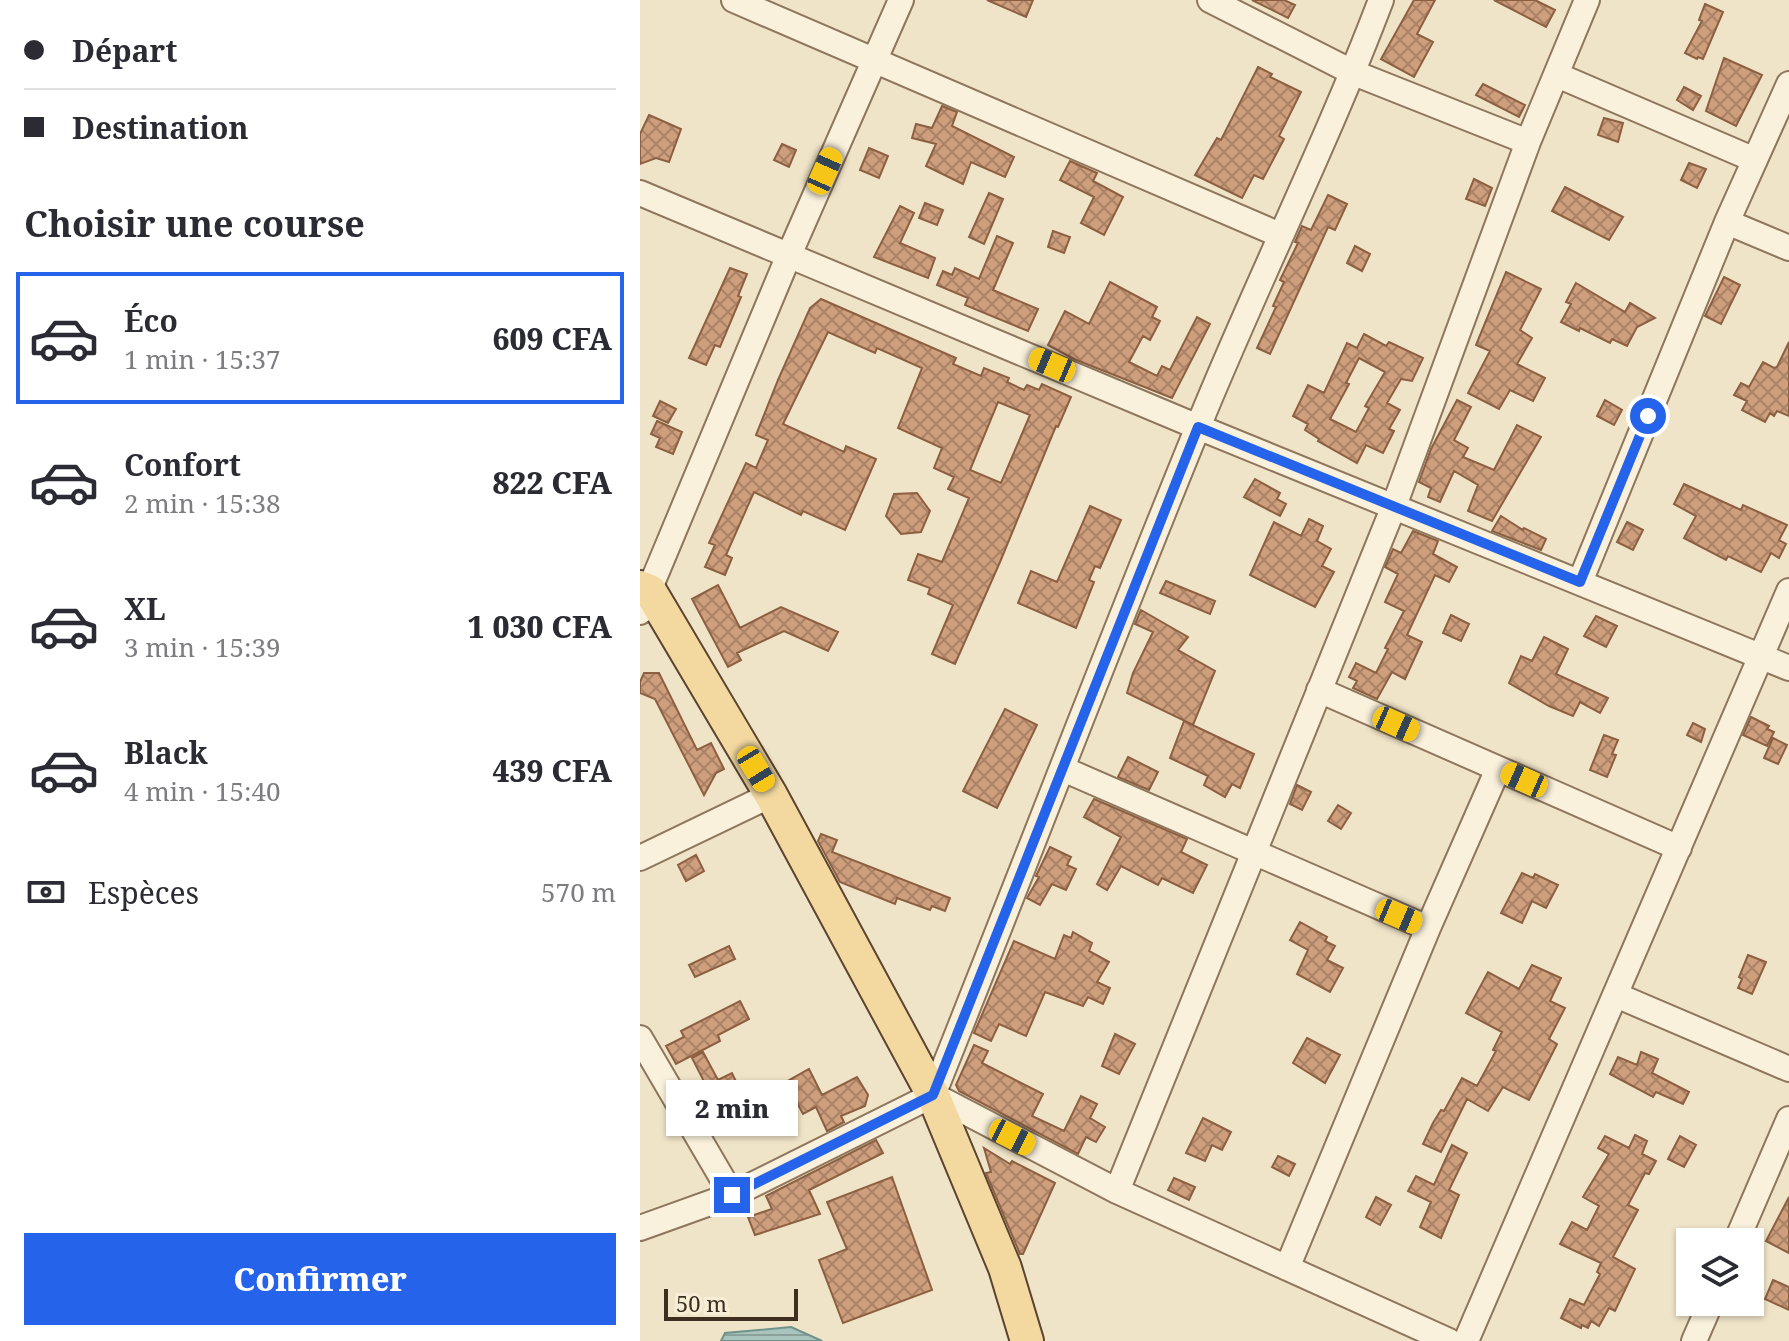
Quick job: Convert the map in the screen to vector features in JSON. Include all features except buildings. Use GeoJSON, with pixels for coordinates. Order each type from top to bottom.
{"type":"FeatureCollection","features":[{"type":"Feature","properties":{"kind":"main road"},"geometry":{"type":"LineString","coordinates":[[643,597],[771,795],[933,1095],[1005,1268],[1027,1341]]}},
{"type":"Feature","properties":{"kind":"street"},"geometry":{"type":"LineString","coordinates":[[734,0],[1280,235]]}},
{"type":"Feature","properties":{"kind":"street"},"geometry":{"type":"LineString","coordinates":[[643,597],[901,0]]}},
{"type":"Feature","properties":{"kind":"street"},"geometry":{"type":"LineString","coordinates":[[1210,0],[1354,73],[1528,142]]}},
{"type":"Feature","properties":{"kind":"street"},"geometry":{"type":"LineString","coordinates":[[640,1228],[732,1195],[933,1095],[1198,427],[1354,73],[1381,0]]}},
{"type":"Feature","properties":{"kind":"street"},"geometry":{"type":"LineString","coordinates":[[1117,1191],[1394,506],[1528,142],[1587,0]]}},
{"type":"Feature","properties":{"kind":"street"},"geometry":{"type":"LineString","coordinates":[[1557,75],[1755,160]]}},
{"type":"Feature","properties":{"kind":"street"},"geometry":{"type":"LineString","coordinates":[[1580,582],[1727,222],[1789,84]]}},
{"type":"Feature","properties":{"kind":"street"},"geometry":{"type":"LineString","coordinates":[[640,193],[1198,427],[1789,668]]}},
{"type":"Feature","properties":{"kind":"street"},"geometry":{"type":"LineString","coordinates":[[1727,222],[1789,248]]}},
{"type":"Feature","properties":{"kind":"street"},"geometry":{"type":"LineString","coordinates":[[1466,1341],[1789,591]]}},
{"type":"Feature","properties":{"kind":"street"},"geometry":{"type":"LineString","coordinates":[[1319,690],[1679,848]]}},
{"type":"Feature","properties":{"kind":"street"},"geometry":{"type":"LineString","coordinates":[[1063,769],[1428,928]]}},
{"type":"Feature","properties":{"kind":"street"},"geometry":{"type":"LineString","coordinates":[[1287,1268],[1428,928],[1498,769]]}},
{"type":"Feature","properties":{"kind":"street"},"geometry":{"type":"LineString","coordinates":[[640,858],[771,795]]}},
{"type":"Feature","properties":{"kind":"street"},"geometry":{"type":"LineString","coordinates":[[1616,995],[1789,1069]]}},
{"type":"Feature","properties":{"kind":"street"},"geometry":{"type":"LineString","coordinates":[[640,1038],[732,1195]]}},
{"type":"Feature","properties":{"kind":"street"},"geometry":{"type":"LineString","coordinates":[[933,1095],[1117,1191],[1449,1341]]}},
{"type":"Feature","properties":{"kind":"street"},"geometry":{"type":"LineString","coordinates":[[1742,1228],[1789,1119]]}},
{"type":"Feature","properties":{"kind":"street"},"geometry":{"type":"LineString","coordinates":[[1694,1341],[1705,1316]]}},
{"type":"Feature","properties":{"kind":"water"},"geometry":{"type":"Polygon","coordinates":[[[791,1327],[822,1341],[721,1341],[725,1333],[791,1327]]]}},
{"type":"Feature","properties":{"kind":"route"},"geometry":{"type":"LineString","coordinates":[[732,1195],[933,1095],[1198,427],[1580,582],[1648,416]]}}]}
